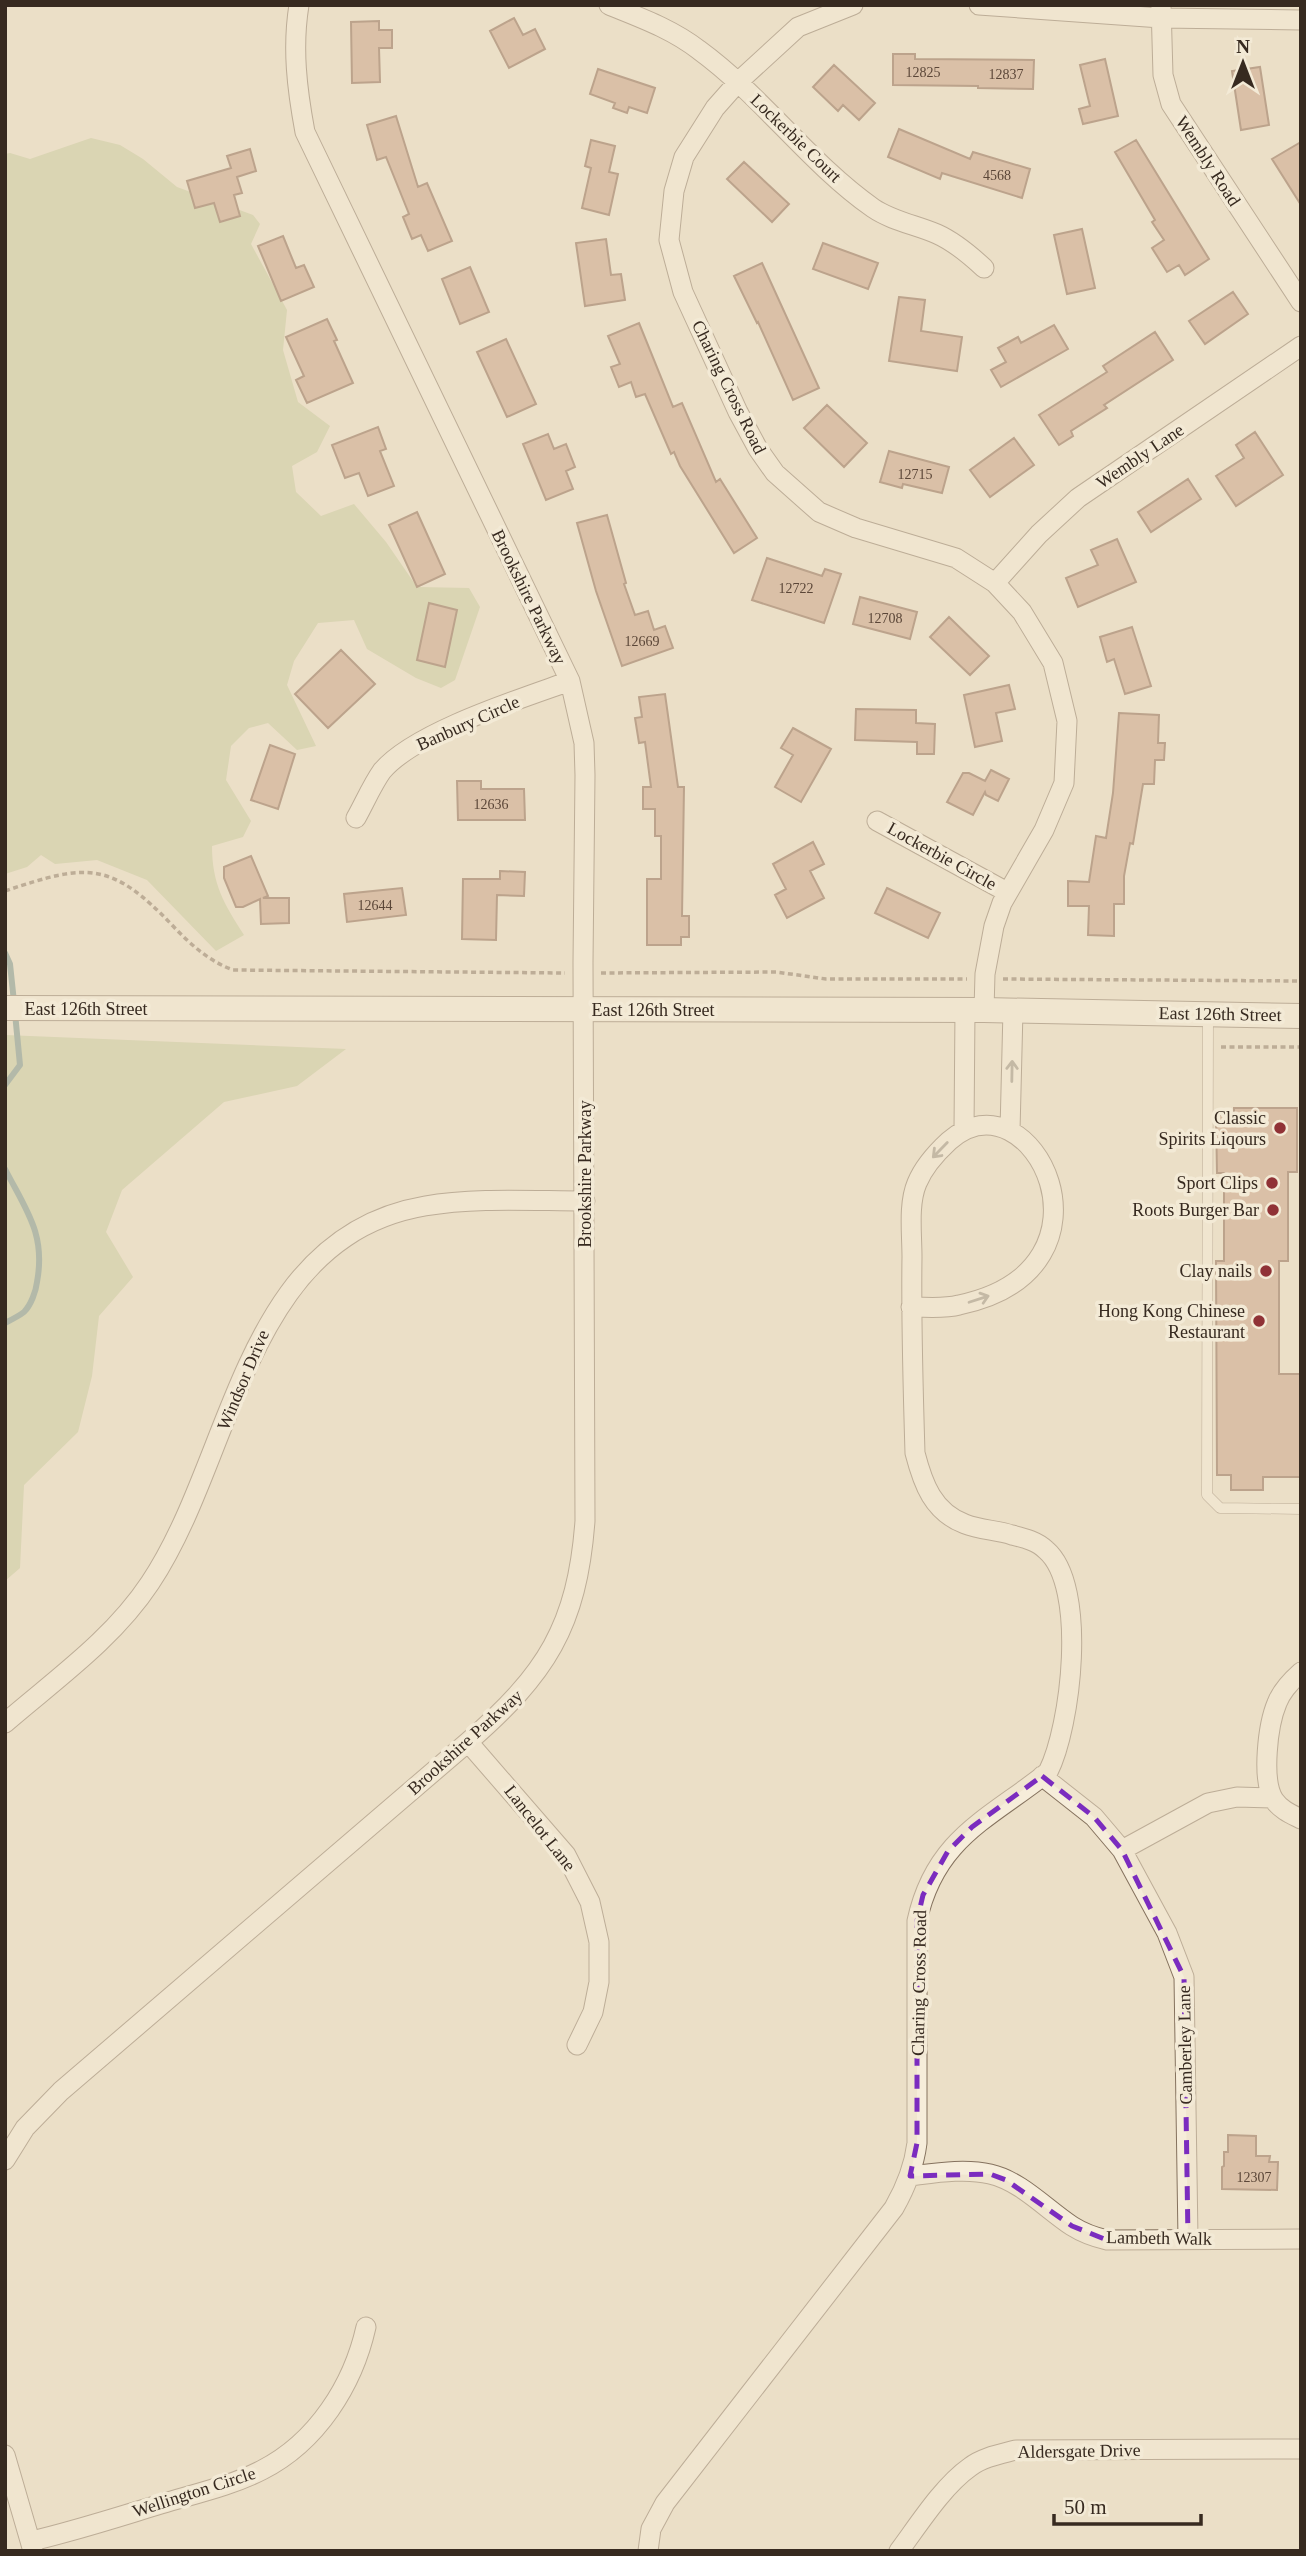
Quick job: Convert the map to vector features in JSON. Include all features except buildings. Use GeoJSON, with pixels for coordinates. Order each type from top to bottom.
{"type":"FeatureCollection","features":[{"type":"Feature","properties":{"kind":"street","name":"Brookshire Parkway"},"geometry":{"type":"LineString","coordinates":[[5,2160],[25,2128],[61,2091],[500,1715],[537,1673],[555,1644],[569,1613],[579,1579],[585,1521],[585,1201],[584,754],[579,715],[570,681],[305,132],[295,64],[295,26],[299,5]]}},
{"type":"Feature","properties":{"kind":"street","name":"Lockerbie Court"},"geometry":{"type":"LineString","coordinates":[[609,5],[663,26],[699,50],[738,82],[848,188],[876,210],[939,235],[965,250],[984,268]]}},
{"type":"Feature","properties":{"kind":"street","name":"Charing Cross Road"},"geometry":{"type":"LineString","coordinates":[[648,2551],[651,2529],[665,2503],[894,2208],[910,2176],[917,2143],[917,1920],[923,1895],[948,1851],[972,1827],[1042,1776],[1053,1762],[1072,1673],[1071,1632],[1065,1583],[1059,1564],[1046,1549],[1032,1541],[967,1525],[946,1515],[931,1499],[915,1453],[911,1307],[912,1211],[916,1185],[927,1164],[943,1146],[964,1130],[974,1010],[985,979],[994,926],[1007,892],[1044,830],[1064,783],[1067,722],[1053,663],[1022,612],[995,583],[956,558],[856,528],[819,512],[775,473],[738,412],[683,292],[669,240],[674,191],[684,157],[715,108],[738,82],[798,27],[853,5]]}},
{"type":"Feature","properties":{"kind":"street"},"geometry":{"type":"LineString","coordinates":[[979,5],[1301,20]]}},
{"type":"Feature","properties":{"kind":"street","name":"Wembly Road"},"geometry":{"type":"LineString","coordinates":[[1161,12],[1163,75],[1171,104],[1301,302]]}},
{"type":"Feature","properties":{"kind":"street","name":"Wembly Lane"},"geometry":{"type":"LineString","coordinates":[[995,583],[1039,534],[1077,498],[1301,346]]}},
{"type":"Feature","properties":{"kind":"street","name":"Banbury Circle"},"geometry":{"type":"LineString","coordinates":[[356,818],[382,771],[412,747],[451,727],[570,681]]}},
{"type":"Feature","properties":{"kind":"street","name":"Lockerbie Circle"},"geometry":{"type":"LineString","coordinates":[[877,821],[1007,892]]}},
{"type":"Feature","properties":{"kind":"street","name":"East 126th Street"},"geometry":{"type":"LineString","coordinates":[[5,1008],[1013,1010],[1301,1016]]}},
{"type":"Feature","properties":{"kind":"street"},"geometry":{"type":"LineString","coordinates":[[1010,1131],[1013,1010]]}},
{"type":"Feature","properties":{"kind":"street"},"geometry":{"type":"LineString","coordinates":[[911,1307],[958,1306],[998,1293],[1018,1282],[1034,1265],[1050,1240],[1053,1218],[1049,1177],[1036,1155],[1021,1138],[1010,1131],[987,1124],[974,1125],[964,1130]]}},
{"type":"Feature","properties":{"kind":"street","name":"Windsor Drive"},"geometry":{"type":"LineString","coordinates":[[5,1723],[120,1622],[150,1583],[181,1527],[267,1324],[291,1287],[327,1251],[348,1235],[370,1224],[394,1213],[424,1206],[449,1203],[585,1201]]}},
{"type":"Feature","properties":{"kind":"street"},"geometry":{"type":"LineString","coordinates":[[1301,1672],[1278,1700],[1271,1722],[1268,1782],[1272,1798],[1281,1808],[1301,1819]]}},
{"type":"Feature","properties":{"kind":"street","name":"Lancelot Lane"},"geometry":{"type":"LineString","coordinates":[[468,1742],[566,1855],[590,1902],[599,1942],[599,1982],[593,2012],[577,2045]]}},
{"type":"Feature","properties":{"kind":"street","name":"Camberley Lane"},"geometry":{"type":"LineString","coordinates":[[1042,1776],[1094,1817],[1122,1850],[1167,1933],[1184,1977],[1188,2239]]}},
{"type":"Feature","properties":{"kind":"street"},"geometry":{"type":"LineString","coordinates":[[1122,1850],[1208,1803],[1237,1797],[1272,1798]]}},
{"type":"Feature","properties":{"kind":"street","name":"Lambeth Walk"},"geometry":{"type":"LineString","coordinates":[[910,2176],[934,2173],[990,2174],[1014,2184],[1087,2235],[1107,2240],[1301,2239]]}},
{"type":"Feature","properties":{"kind":"street","name":"Wellington Circle"},"geometry":{"type":"LineString","coordinates":[[32,2546],[216,2487],[272,2465],[300,2444],[336,2400],[357,2360],[366,2327]]}},
{"type":"Feature","properties":{"kind":"street","name":"Aldersgate Drive"},"geometry":{"type":"LineString","coordinates":[[899,2551],[942,2495],[970,2467],[990,2456],[1016,2450],[1301,2449]]}},
{"type":"Feature","properties":{"kind":"street"},"geometry":{"type":"LineString","coordinates":[[5,2455],[32,2546]]}},
{"type":"Feature","properties":{"kind":"lane"},"geometry":{"type":"LineString","coordinates":[[1208,1014],[1207,1495],[1220,1508],[1301,1509]]}},
{"type":"Feature","properties":{"kind":"path"},"geometry":{"type":"LineString","coordinates":[[5,891],[70,873],[93,873],[117,879],[141,894],[199,951],[233,970],[776,972],[826,979],[1301,981]]}},
{"type":"Feature","properties":{"kind":"path"},"geometry":{"type":"LineString","coordinates":[[1208,1047],[1301,1047]]}},
{"type":"Feature","properties":{"kind":"highlighted area"},"geometry":{"type":"Polygon","coordinates":[[[1042,1776],[1094,1817],[1122,1850],[1184,1977],[1188,2239],[1107,2240],[1072,2226],[1006,2180],[990,2174],[910,2176],[917,2143],[917,1921],[923,1895],[948,1851],[972,1827],[1042,1776]]]}},
{"type":"Feature","properties":{"kind":"green space"},"geometry":{"type":"Polygon","coordinates":[[[91,138],[120,145],[143,159],[177,187],[253,215],[260,224],[251,244],[287,310],[283,350],[298,402],[330,426],[317,452],[292,466],[296,492],[321,516],[354,504],[386,542],[417,587],[469,588],[480,607],[455,680],[441,688],[416,678],[367,649],[354,620],[318,623],[294,661],[287,685],[316,746],[297,750],[268,723],[249,728],[231,746],[226,780],[251,821],[243,837],[212,846],[214,872],[220,893],[244,935],[216,951],[147,880],[97,860],[55,864],[41,855],[27,867],[5,874],[5,154],[30,159],[91,138]]]}},
{"type":"Feature","properties":{"kind":"green space"},"geometry":{"type":"Polygon","coordinates":[[[5,1035],[346,1049],[297,1086],[224,1102],[122,1190],[106,1232],[133,1277],[99,1316],[92,1376],[78,1432],[24,1485],[20,1568],[5,1581],[5,1035]]]}},
{"type":"Feature","properties":{"kind":"waterway"},"geometry":{"type":"LineString","coordinates":[[5,953],[10,964],[14,1002]]}},
{"type":"Feature","properties":{"kind":"waterway"},"geometry":{"type":"LineString","coordinates":[[5,1085],[20,1065],[15,1013]]}},
{"type":"Feature","properties":{"kind":"waterway"},"geometry":{"type":"LineString","coordinates":[[5,1169],[27,1210],[39,1250],[33,1298],[24,1312],[5,1323]]}},
{"type":"Feature","properties":{"kind":"place","name":"Classic Spirits Liqours"},"geometry":{"type":"Point","coordinates":[1280,1128]}},
{"type":"Feature","properties":{"kind":"place","name":"Sport Clips"},"geometry":{"type":"Point","coordinates":[1272,1183]}},
{"type":"Feature","properties":{"kind":"place","name":"Roots Burger Bar"},"geometry":{"type":"Point","coordinates":[1273,1210]}},
{"type":"Feature","properties":{"kind":"place","name":"Clay nails"},"geometry":{"type":"Point","coordinates":[1266,1271]}},
{"type":"Feature","properties":{"kind":"place","name":"Hong Kong Chinese Restaurant"},"geometry":{"type":"Point","coordinates":[1259,1321]}}]}
